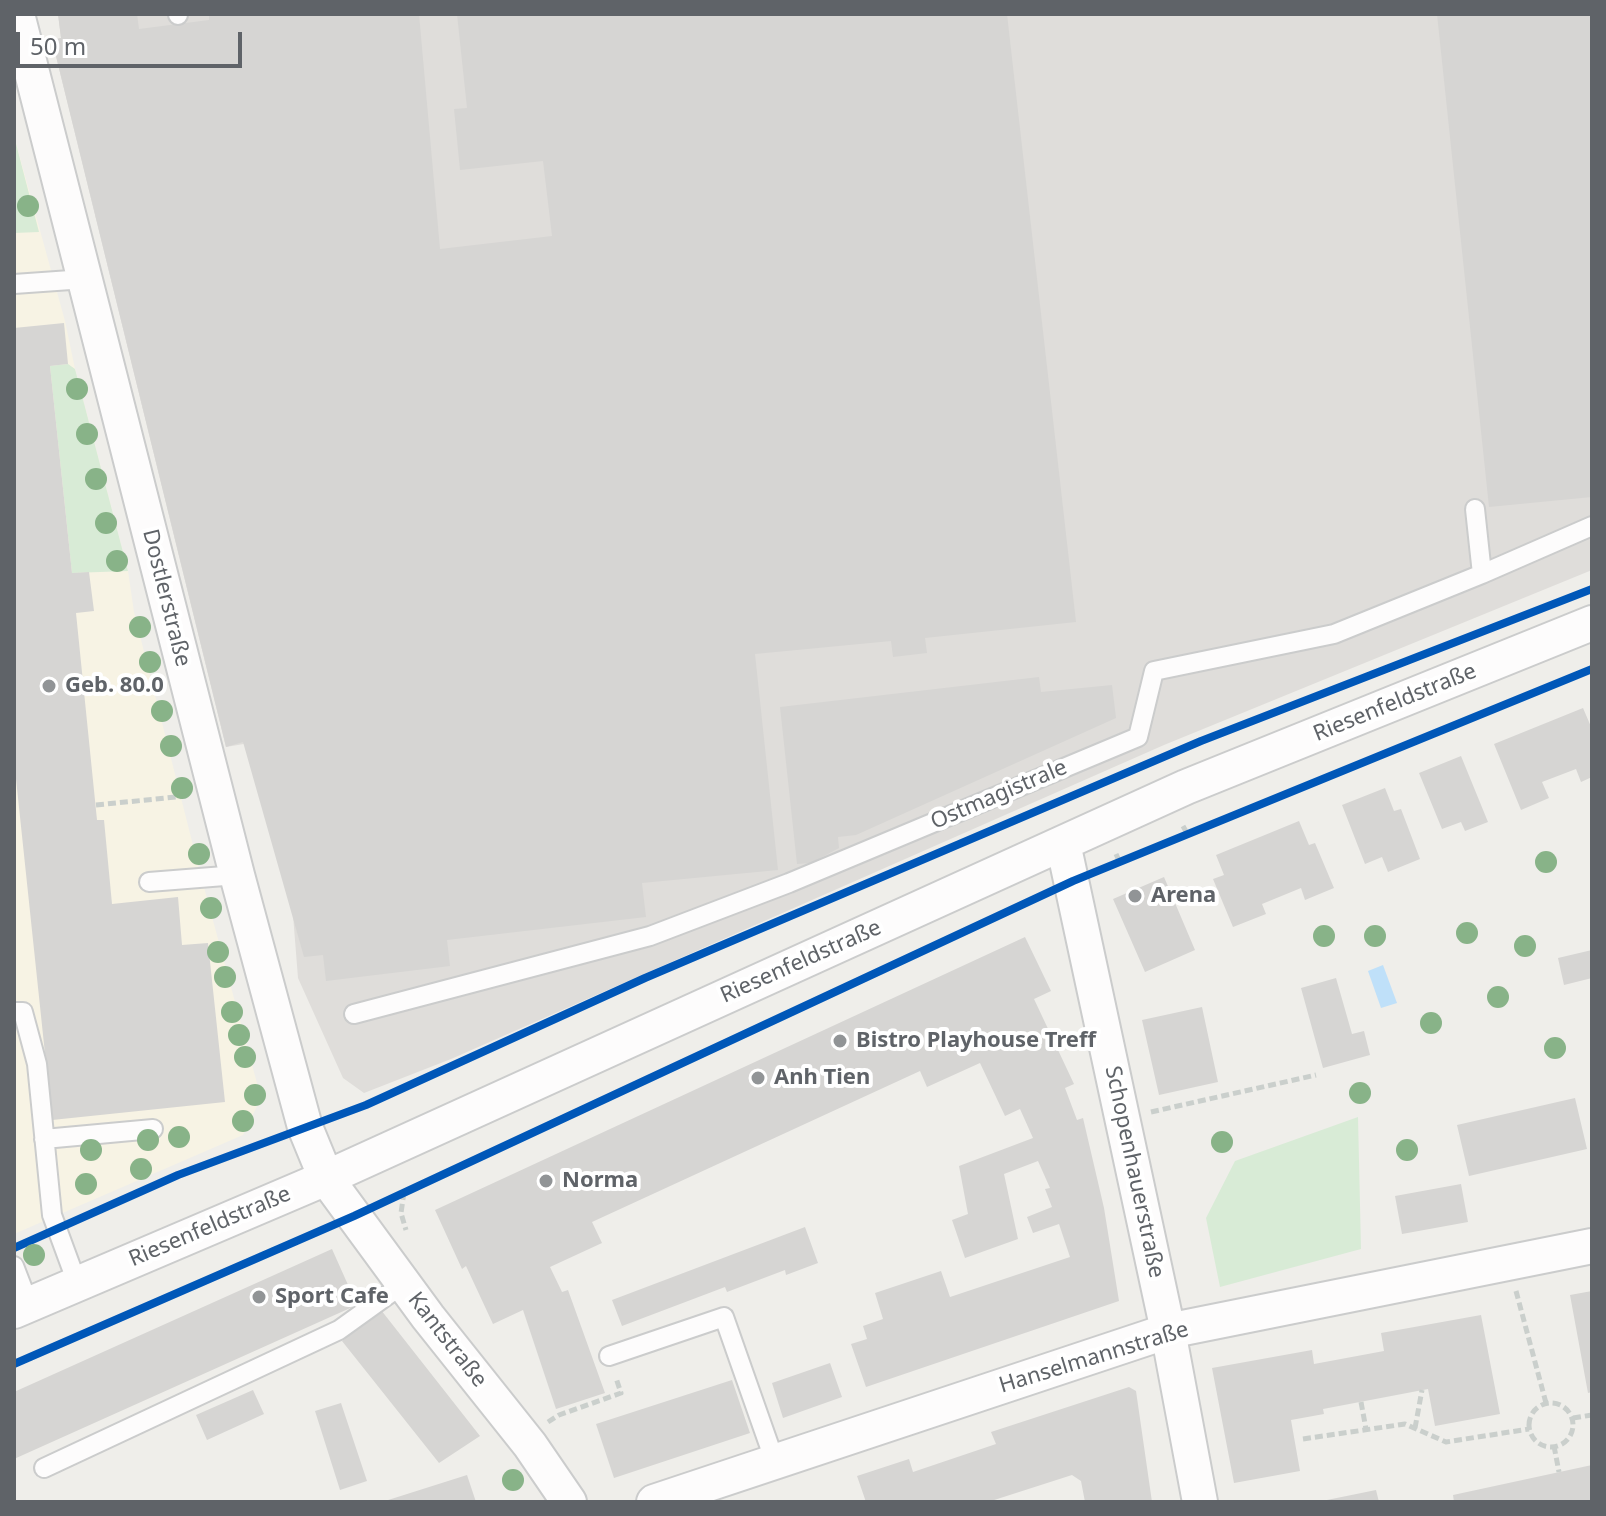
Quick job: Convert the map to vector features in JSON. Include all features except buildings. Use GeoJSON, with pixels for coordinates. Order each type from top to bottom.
{"type":"FeatureCollection","features":[{"type":"Feature","properties":{"kind":"street","name":"Dostlerstraße"},"geometry":{"type":"LineString","coordinates":[[17,14],[237,875],[301,1114],[326,1178]]}},
{"type":"Feature","properties":{"kind":"street","name":"Riesenfeldstraße"},"geometry":{"type":"LineString","coordinates":[[21,1308],[326,1178],[1186,787],[1592,623]]}},
{"type":"Feature","properties":{"kind":"street","name":"Schopenhauerstraße"},"geometry":{"type":"LineString","coordinates":[[1063,843],[1168,1331],[1200,1502]]}},
{"type":"Feature","properties":{"kind":"street","name":"Kantstraße"},"geometry":{"type":"LineString","coordinates":[[326,1178],[569,1502]]}},
{"type":"Feature","properties":{"kind":"street","name":"Hanselmannstraße"},"geometry":{"type":"LineString","coordinates":[[654,1502],[1168,1331],[1592,1246]]}},
{"type":"Feature","properties":{"kind":"lane"},"geometry":{"type":"LineString","coordinates":[[14,284],[85,279]]}},
{"type":"Feature","properties":{"kind":"lane"},"geometry":{"type":"LineString","coordinates":[[1475,509],[1482,574]]}},
{"type":"Feature","properties":{"kind":"lane","name":"Ostmagistrale"},"geometry":{"type":"LineString","coordinates":[[354,1014],[650,936],[789,883],[1138,737],[1154,671],[1334,634],[1592,526]]}},
{"type":"Feature","properties":{"kind":"lane"},"geometry":{"type":"LineString","coordinates":[[149,882],[237,875]]}},
{"type":"Feature","properties":{"kind":"lane"},"geometry":{"type":"LineString","coordinates":[[14,1012],[23,1012],[37,1064],[52,1215],[77,1283]]}},
{"type":"Feature","properties":{"kind":"lane"},"geometry":{"type":"LineString","coordinates":[[44,1139],[153,1129]]}},
{"type":"Feature","properties":{"kind":"lane"},"geometry":{"type":"LineString","coordinates":[[14,1266],[21,1308]]}},
{"type":"Feature","properties":{"kind":"lane"},"geometry":{"type":"LineString","coordinates":[[44,1468],[339,1330],[403,1284]]}},
{"type":"Feature","properties":{"kind":"lane"},"geometry":{"type":"LineString","coordinates":[[609,1356],[724,1317],[775,1462]]}},
{"type":"Feature","properties":{"kind":"path"},"geometry":{"type":"LineString","coordinates":[[96,805],[192,796]]}},
{"type":"Feature","properties":{"kind":"path"},"geometry":{"type":"LineString","coordinates":[[1183,826],[1188,835]]}},
{"type":"Feature","properties":{"kind":"path"},"geometry":{"type":"LineString","coordinates":[[1116,854],[1120,863]]}},
{"type":"Feature","properties":{"kind":"path"},"geometry":{"type":"LineString","coordinates":[[1123,1118],[1316,1075]]}},
{"type":"Feature","properties":{"kind":"path"},"geometry":{"type":"LineString","coordinates":[[1510,1262],[1546,1403]]}},
{"type":"Feature","properties":{"kind":"path"},"geometry":{"type":"LineString","coordinates":[[524,1438],[559,1415],[621,1393],[609,1356]]}},
{"type":"Feature","properties":{"kind":"path"},"geometry":{"type":"LineString","coordinates":[[1415,1428],[1422,1390]]}},
{"type":"Feature","properties":{"kind":"path"},"geometry":{"type":"LineString","coordinates":[[1361,1402],[1366,1429]]}},
{"type":"Feature","properties":{"kind":"path"},"geometry":{"type":"LineString","coordinates":[[1546,1403],[1561,1404],[1573,1418],[1573,1429],[1566,1441],[1554,1446],[1543,1445],[1534,1439],[1529,1429],[1530,1417],[1536,1408],[1546,1403]]}},
{"type":"Feature","properties":{"kind":"path"},"geometry":{"type":"LineString","coordinates":[[1573,1418],[1592,1415]]}},
{"type":"Feature","properties":{"kind":"path"},"geometry":{"type":"LineString","coordinates":[[1303,1439],[1405,1424],[1446,1442],[1529,1429]]}},
{"type":"Feature","properties":{"kind":"path"},"geometry":{"type":"LineString","coordinates":[[1554,1446],[1559,1472]]}},
{"type":"Feature","properties":{"kind":"shaded area"},"geometry":{"type":"Polygon","coordinates":[[[58,14],[1592,14],[1592,570],[1164,745],[451,1059],[364,1093],[343,1078],[298,978],[279,738],[226,747],[52,40],[61,38],[58,14]]]}},
{"type":"Feature","properties":{"kind":"shaded area"},"geometry":{"type":"Polygon","coordinates":[[[14,136],[65,321],[128,571],[134,612],[261,1098],[243,1135],[14,1234],[14,136]]]}},
{"type":"Feature","properties":{"kind":"green space"},"geometry":{"type":"Polygon","coordinates":[[[14,136],[39,232],[14,233],[14,136]]]}},
{"type":"Feature","properties":{"kind":"green space"},"geometry":{"type":"Polygon","coordinates":[[[68,364],[75,369],[128,571],[72,573],[50,366],[68,364]]]}},
{"type":"Feature","properties":{"kind":"green space"},"geometry":{"type":"Polygon","coordinates":[[[1358,1117],[1361,1249],[1220,1287],[1206,1218],[1235,1161],[1358,1117]]]}},
{"type":"Feature","properties":{"kind":"water"},"geometry":{"type":"Polygon","coordinates":[[[1383,965],[1397,1003],[1381,1008],[1368,971],[1383,965]]]}},
{"type":"Feature","properties":{"kind":"cycle path"},"geometry":{"type":"LineString","coordinates":[[14,1248],[178,1175],[366,1105],[645,978],[1201,741],[1592,589]]}},
{"type":"Feature","properties":{"kind":"cycle path"},"geometry":{"type":"LineString","coordinates":[[14,1364],[354,1216],[1073,881],[1592,669]]}},
{"type":"Feature","properties":{"kind":"place","name":"Geb. 80.0"},"geometry":{"type":"Point","coordinates":[49,686]}},
{"type":"Feature","properties":{"kind":"place","name":"Arena"},"geometry":{"type":"Point","coordinates":[1135,896]}},
{"type":"Feature","properties":{"kind":"place","name":"Bistro Playhouse Treff"},"geometry":{"type":"Point","coordinates":[840,1041]}},
{"type":"Feature","properties":{"kind":"place","name":"Anh Tien"},"geometry":{"type":"Point","coordinates":[758,1078]}},
{"type":"Feature","properties":{"kind":"place","name":"Norma"},"geometry":{"type":"Point","coordinates":[546,1181]}},
{"type":"Feature","properties":{"kind":"place","name":"Sport Cafe"},"geometry":{"type":"Point","coordinates":[259,1297]}}]}
